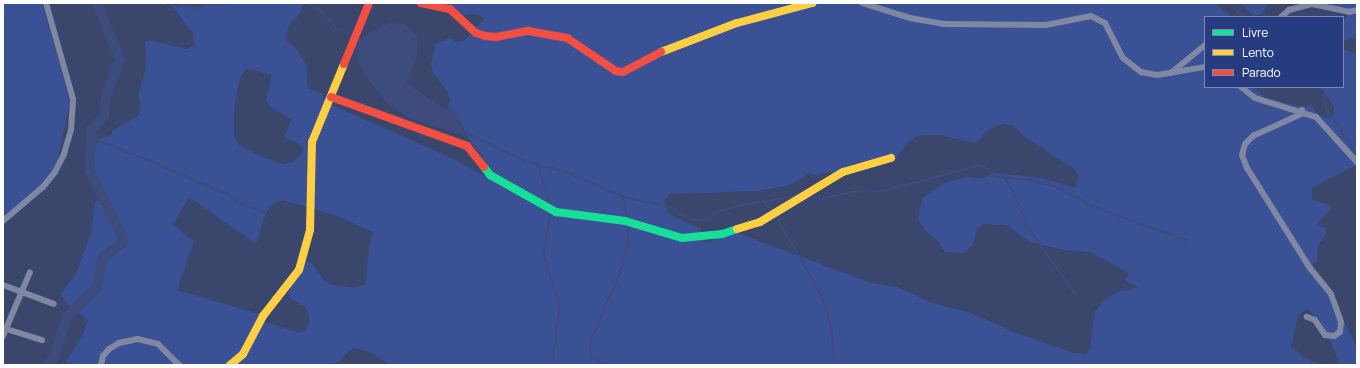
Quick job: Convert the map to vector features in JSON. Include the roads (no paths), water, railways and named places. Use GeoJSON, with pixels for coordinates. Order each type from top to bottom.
{"type":"FeatureCollection","features":[{"type":"Feature","properties":{"kind":"street"},"geometry":{"type":"LineString","coordinates":[[3,221],[43,187],[55,172],[64,154],[71,130],[73,99],[46,3]]}},
{"type":"Feature","properties":{"kind":"street"},"geometry":{"type":"LineString","coordinates":[[230,365],[243,354],[263,316],[299,270],[310,230],[312,142],[369,3]]}},
{"type":"Feature","properties":{"kind":"street"},"geometry":{"type":"LineString","coordinates":[[421,3],[450,10],[476,33],[485,36],[496,37],[528,31],[567,38],[616,71],[623,72],[664,51],[737,23],[812,3]]}},
{"type":"Feature","properties":{"kind":"street"},"geometry":{"type":"LineString","coordinates":[[862,3],[910,18],[943,24],[1046,25],[1091,16],[1105,23],[1123,58],[1137,71],[1149,75],[1204,67]]}},
{"type":"Feature","properties":{"kind":"street"},"geometry":{"type":"LineString","coordinates":[[1282,16],[1289,10],[1312,4],[1343,11],[1357,10]]}},
{"type":"Feature","properties":{"kind":"street"},"geometry":{"type":"LineString","coordinates":[[1171,73],[1204,46]]}},
{"type":"Feature","properties":{"kind":"street"},"geometry":{"type":"LineString","coordinates":[[1242,88],[1255,98],[1302,110],[1316,117],[1328,127],[1357,162]]}},
{"type":"Feature","properties":{"kind":"street"},"geometry":{"type":"LineString","coordinates":[[331,97],[467,146],[488,173],[553,210],[625,220],[682,238],[707,237],[750,226],[768,219],[843,172],[891,158]]}},
{"type":"Feature","properties":{"kind":"street"},"geometry":{"type":"LineString","coordinates":[[1302,110],[1301,114],[1253,136],[1245,144],[1242,155],[1247,168],[1310,268],[1331,294],[1340,322],[1340,332],[1334,336],[1325,335],[1315,320],[1307,316]]}},
{"type":"Feature","properties":{"kind":"street"},"geometry":{"type":"LineString","coordinates":[[3,336],[4,328],[30,272]]}},
{"type":"Feature","properties":{"kind":"street"},"geometry":{"type":"LineString","coordinates":[[3,285],[54,304]]}},
{"type":"Feature","properties":{"kind":"street"},"geometry":{"type":"LineString","coordinates":[[4,328],[42,340]]}},
{"type":"Feature","properties":{"kind":"street"},"geometry":{"type":"LineString","coordinates":[[101,365],[103,356],[109,349],[120,343],[138,339],[158,344],[178,365]]}},
{"type":"Feature","properties":{"kind":"waterway"},"geometry":{"type":"LineString","coordinates":[[48,365],[54,357],[67,317],[96,288],[103,258],[122,243],[123,238],[90,171],[91,130],[104,116],[106,96],[120,60],[97,3]]}},
{"type":"Feature","properties":{"kind":"waterway"},"geometry":{"type":"LineString","coordinates":[[162,3],[172,11],[184,4],[197,10],[205,5],[236,3]]}},
{"type":"Feature","properties":{"kind":"waterway"},"geometry":{"type":"LineString","coordinates":[[308,3],[321,11],[338,29],[349,34]]}},
{"type":"Feature","properties":{"kind":"waterway"},"geometry":{"type":"LineString","coordinates":[[1232,3],[1241,16]]}},
{"type":"Feature","properties":{"kind":"waterway"},"geometry":{"type":"LineString","coordinates":[[1325,88],[1326,108],[1357,154]]}},
{"type":"Feature","properties":{"kind":"waterway"},"geometry":{"type":"LineString","coordinates":[[464,132],[525,161],[567,172],[621,196],[670,207],[691,220],[706,220],[720,211],[736,206],[797,196]]}},
{"type":"Feature","properties":{"kind":"waterway"},"geometry":{"type":"LineString","coordinates":[[90,137],[148,160],[229,195],[242,204],[265,212]]}},
{"type":"Feature","properties":{"kind":"waterway"},"geometry":{"type":"LineString","coordinates":[[538,164],[550,204]]}},
{"type":"Feature","properties":{"kind":"waterway"},"geometry":{"type":"LineString","coordinates":[[810,197],[819,199],[851,192],[885,191],[981,165],[998,177],[1031,180],[1055,186],[1092,206],[1186,240]]}},
{"type":"Feature","properties":{"kind":"waterway"},"geometry":{"type":"LineString","coordinates":[[1006,179],[1016,196],[1027,226],[1077,296]]}},
{"type":"Feature","properties":{"kind":"waterway"},"geometry":{"type":"LineString","coordinates":[[623,197],[628,217]]}},
{"type":"Feature","properties":{"kind":"waterway"},"geometry":{"type":"LineString","coordinates":[[762,201],[772,210]]}},
{"type":"Feature","properties":{"kind":"waterway"},"geometry":{"type":"LineString","coordinates":[[551,213],[544,255],[560,306],[553,365]]}},
{"type":"Feature","properties":{"kind":"waterway"},"geometry":{"type":"LineString","coordinates":[[777,217],[822,296],[832,329],[835,365]]}},
{"type":"Feature","properties":{"kind":"waterway"},"geometry":{"type":"LineString","coordinates":[[605,365],[592,358],[589,347],[607,301],[615,287],[628,247],[629,226]]}}]}
